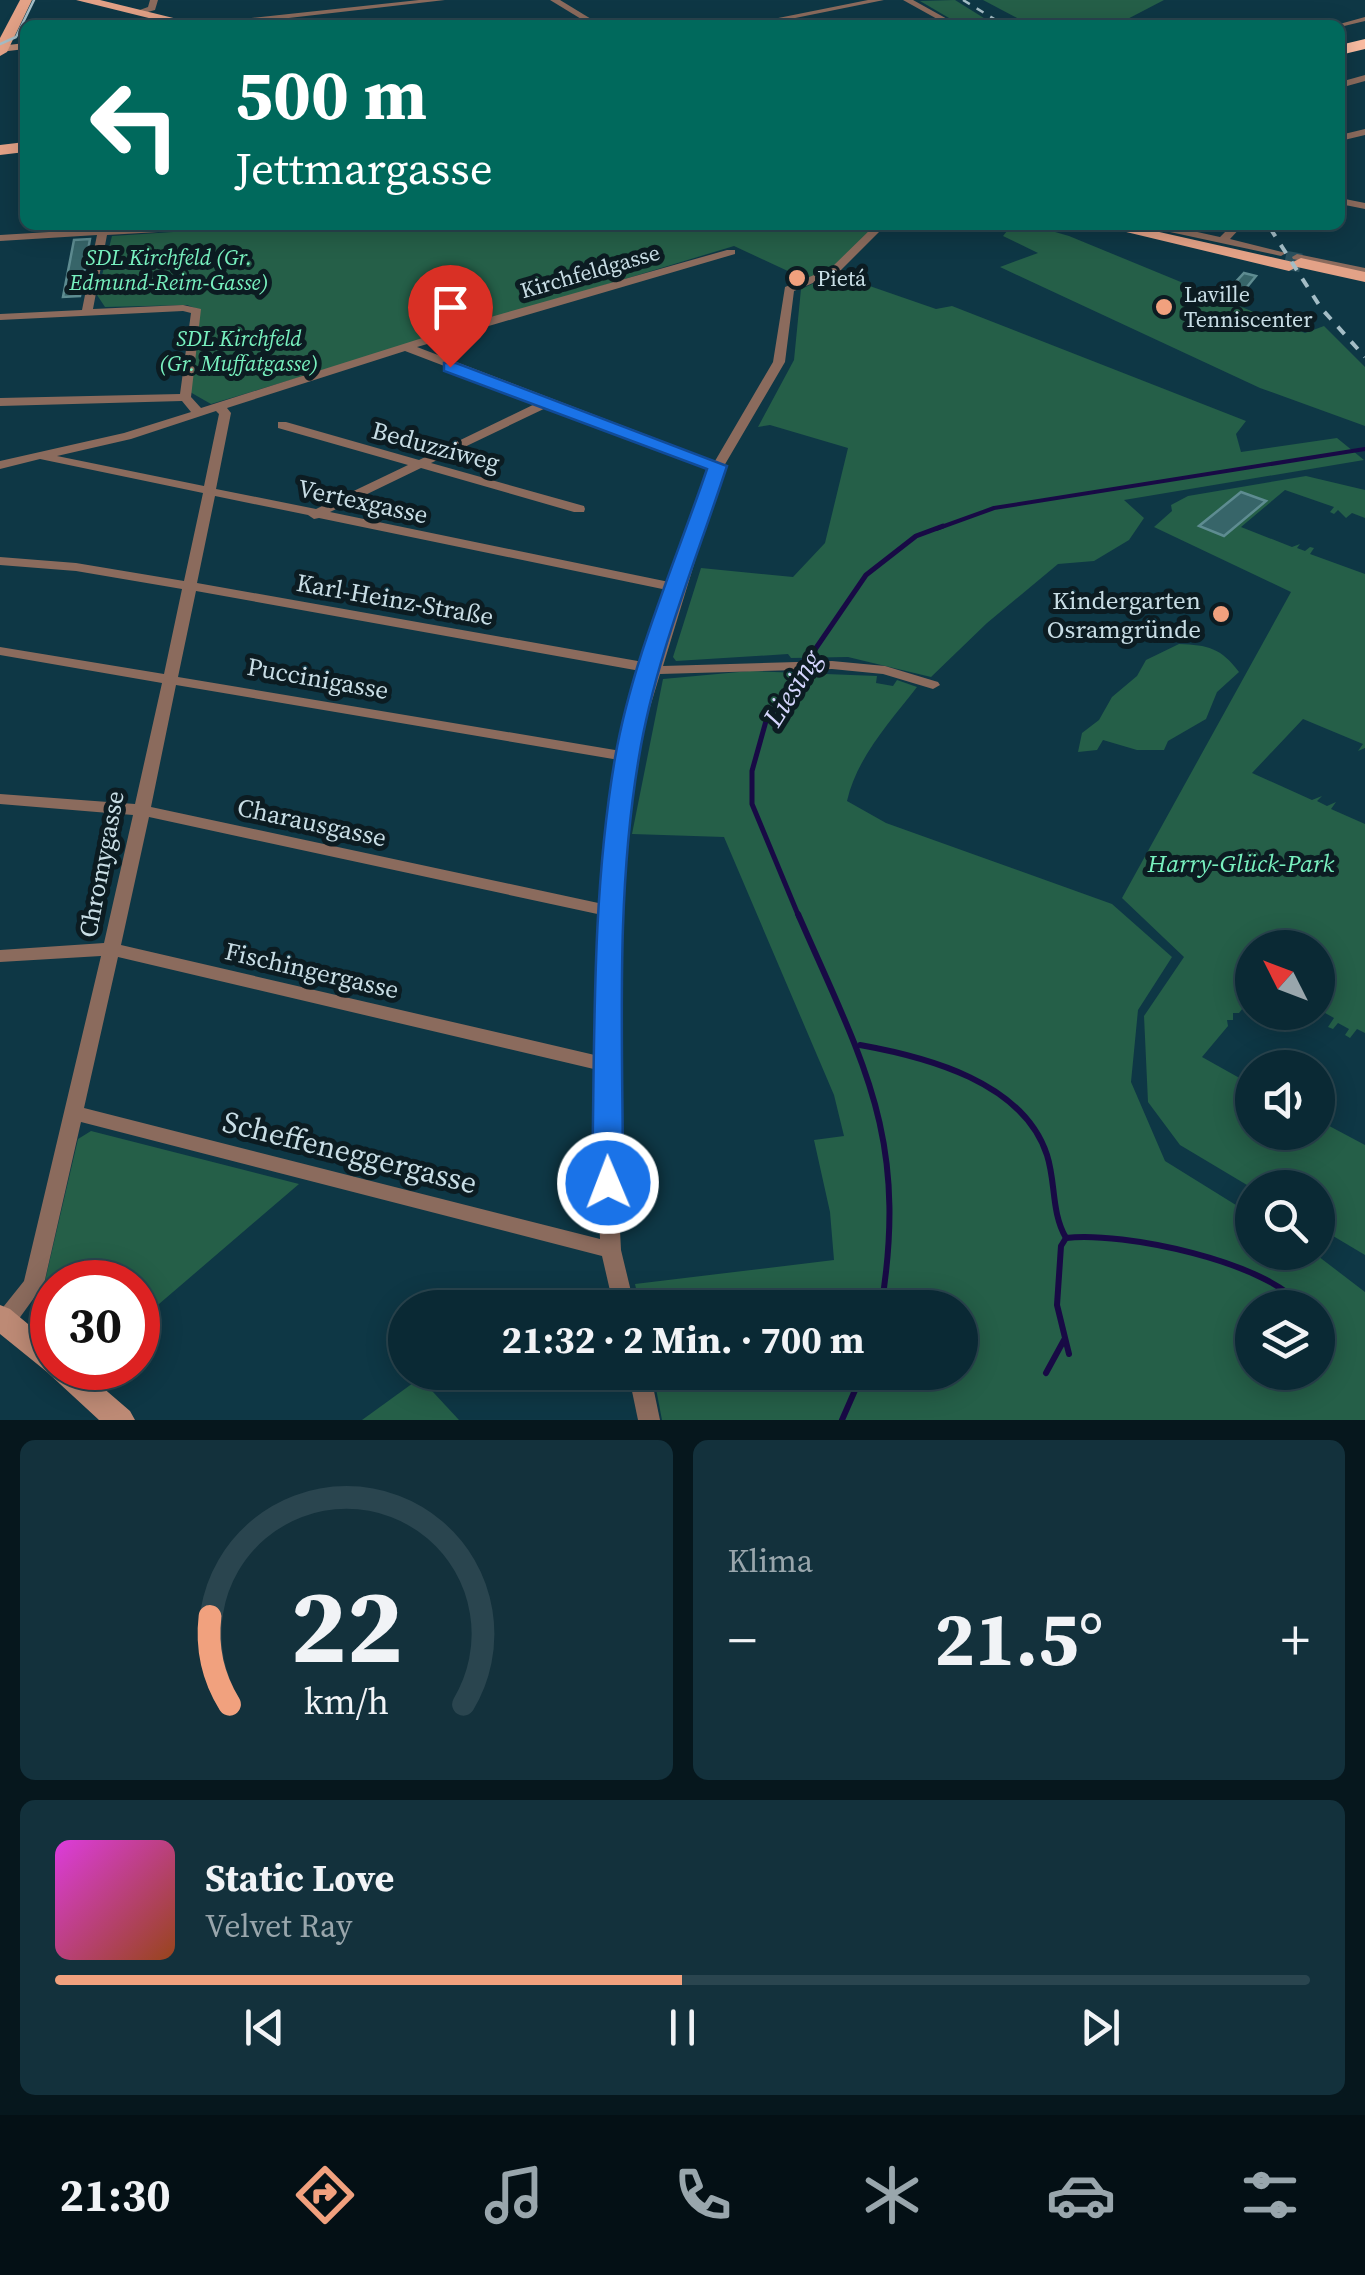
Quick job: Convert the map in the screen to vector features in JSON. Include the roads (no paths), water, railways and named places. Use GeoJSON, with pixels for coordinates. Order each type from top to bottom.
{"type":"FeatureCollection","features":[{"type":"Feature","properties":{"kind":"main road"},"geometry":{"type":"LineString","coordinates":[[4,50],[26,0]]}},
{"type":"Feature","properties":{"kind":"main road"},"geometry":{"type":"LineString","coordinates":[[82,0],[147,8],[181,20]]}},
{"type":"Feature","properties":{"kind":"main road"},"geometry":{"type":"LineString","coordinates":[[103,0],[191,20]]}},
{"type":"Feature","properties":{"kind":"main road"},"geometry":{"type":"LineString","coordinates":[[1130,230],[1365,277]]}},
{"type":"Feature","properties":{"kind":"main road"},"geometry":{"type":"LineString","coordinates":[[1148,230],[1293,262]]}},
{"type":"Feature","properties":{"kind":"street"},"geometry":{"type":"LineString","coordinates":[[246,20],[441,0]]}},
{"type":"Feature","properties":{"kind":"street"},"geometry":{"type":"LineString","coordinates":[[554,0],[588,20]]}},
{"type":"Feature","properties":{"kind":"street"},"geometry":{"type":"LineString","coordinates":[[774,20],[880,0]]}},
{"type":"Feature","properties":{"kind":"street"},"geometry":{"type":"LineString","coordinates":[[907,0],[945,20]]}},
{"type":"Feature","properties":{"kind":"street"},"geometry":{"type":"LineString","coordinates":[[311,14],[315,20]]}},
{"type":"Feature","properties":{"kind":"street"},"geometry":{"type":"LineString","coordinates":[[1345,137],[1365,132]]}},
{"type":"Feature","properties":{"kind":"street"},"geometry":{"type":"LineString","coordinates":[[1352,135],[1365,148]]}},
{"type":"Feature","properties":{"kind":"street"},"geometry":{"type":"LineString","coordinates":[[0,238],[92,230]]}},
{"type":"Feature","properties":{"kind":"street"},"geometry":{"type":"LineString","coordinates":[[87,312],[104,230]]}},
{"type":"Feature","properties":{"kind":"street"},"geometry":{"type":"LineString","coordinates":[[621,1290],[611,1250],[606,1150],[611,1066],[611,912],[627,757],[651,668],[718,466],[774,373],[784,336],[789,289],[835,270],[876,230]]}},
{"type":"Feature","properties":{"kind":"street"},"geometry":{"type":"LineString","coordinates":[[1157,230],[1223,240],[1293,262]]}},
{"type":"Feature","properties":{"kind":"street"},"geometry":{"type":"LineString","coordinates":[[1223,240],[1233,230]]}},
{"type":"Feature","properties":{"kind":"street","name":"Kirchfeldgasse"},"geometry":{"type":"LineString","coordinates":[[0,465],[200,414],[731,252]]}},
{"type":"Feature","properties":{"kind":"street"},"geometry":{"type":"LineString","coordinates":[[0,317],[197,311],[185,397],[200,414]]}},
{"type":"Feature","properties":{"kind":"street"},"geometry":{"type":"LineString","coordinates":[[409,348],[718,466]]}},
{"type":"Feature","properties":{"kind":"street"},"geometry":{"type":"LineString","coordinates":[[0,402],[185,397]]}},
{"type":"Feature","properties":{"kind":"street"},"geometry":{"type":"LineString","coordinates":[[314,514],[548,402]]}},
{"type":"Feature","properties":{"kind":"street","name":"Chromygasse"},"geometry":{"type":"LineString","coordinates":[[2,1319],[34,1284],[112,948],[209,492],[225,412],[220,408]]}},
{"type":"Feature","properties":{"kind":"street","name":"Beduzziweg"},"geometry":{"type":"LineString","coordinates":[[282,424],[579,509]]}},
{"type":"Feature","properties":{"kind":"street","name":"Vertexgasse"},"geometry":{"type":"LineString","coordinates":[[41,456],[677,588]]}},
{"type":"Feature","properties":{"kind":"street","name":"Karl-Heinz-Straße"},"geometry":{"type":"LineString","coordinates":[[0,562],[76,567],[651,668],[832,665],[886,670],[933,685]]}},
{"type":"Feature","properties":{"kind":"street","name":"Puccinigasse"},"geometry":{"type":"LineString","coordinates":[[0,651],[627,757]]}},
{"type":"Feature","properties":{"kind":"street","name":"Charausgasse"},"geometry":{"type":"LineString","coordinates":[[0,799],[140,810],[611,912]]}},
{"type":"Feature","properties":{"kind":"street","name":"Fischingergasse"},"geometry":{"type":"LineString","coordinates":[[0,956],[112,948],[611,1066]]}},
{"type":"Feature","properties":{"kind":"street","name":"Scheffeneggergasse"},"geometry":{"type":"LineString","coordinates":[[74,1112],[611,1250]]}},
{"type":"Feature","properties":{"kind":"street"},"geometry":{"type":"LineString","coordinates":[[2,1319],[30,1343]]}},
{"type":"Feature","properties":{"kind":"street"},"geometry":{"type":"LineString","coordinates":[[85,1390],[120,1420]]}},
{"type":"Feature","properties":{"kind":"street"},"geometry":{"type":"LineString","coordinates":[[643,1390],[649,1420]]}},
{"type":"Feature","properties":{"kind":"waterway","name":"Liesing"},"geometry":{"type":"LineString","coordinates":[[936,529],[994,508],[1365,449]]}},
{"type":"Feature","properties":{"kind":"waterway","name":"Liesing"},"geometry":{"type":"LineString","coordinates":[[799,917],[752,804],[752,771],[766,721],[866,575],[916,536],[943,526]]}},
{"type":"Feature","properties":{"kind":"waterway"},"geometry":{"type":"LineString","coordinates":[[798,914],[843,1015],[875,1104],[889,1196],[883,1290]]}},
{"type":"Feature","properties":{"kind":"waterway"},"geometry":{"type":"LineString","coordinates":[[860,1045],[914,1057],[970,1077],[1017,1109],[1035,1130],[1047,1155],[1058,1218],[1066,1238]]}},
{"type":"Feature","properties":{"kind":"waterway"},"geometry":{"type":"LineString","coordinates":[[1066,1238],[1061,1246],[1057,1305],[1069,1354]]}},
{"type":"Feature","properties":{"kind":"waterway"},"geometry":{"type":"LineString","coordinates":[[1066,1238],[1122,1240],[1193,1253],[1284,1290]]}},
{"type":"Feature","properties":{"kind":"waterway"},"geometry":{"type":"LineString","coordinates":[[1046,1373],[1064,1340]]}},
{"type":"Feature","properties":{"kind":"waterway","name":"Liesing"},"geometry":{"type":"LineString","coordinates":[[842,1420],[855,1390]]}},
{"type":"Feature","properties":{"kind":"tunnel"},"geometry":{"type":"LineString","coordinates":[[1285,260],[1301,263]]}},
{"type":"Feature","properties":{"kind":"tram line"},"geometry":{"type":"LineString","coordinates":[[24,20],[34,0]]}},
{"type":"Feature","properties":{"kind":"tram line"},"geometry":{"type":"LineString","coordinates":[[0,44],[16,37],[20,29]]}},
{"type":"Feature","properties":{"kind":"railway"},"geometry":{"type":"LineString","coordinates":[[963,0],[996,20]]}},
{"type":"Feature","properties":{"kind":"railway"},"geometry":{"type":"LineString","coordinates":[[1271,230],[1321,308],[1365,357]]}},
{"type":"Feature","properties":{"kind":"place","name":"Pietá"},"geometry":{"type":"Point","coordinates":[797,278]}},
{"type":"Feature","properties":{"kind":"place","name":"Laville Tenniscenter"},"geometry":{"type":"Point","coordinates":[1164,307]}},
{"type":"Feature","properties":{"kind":"place","name":"Kindergarten Osramgründe"},"geometry":{"type":"Point","coordinates":[1221,614]}},
{"type":"Feature","properties":{"kind":"park label","name":"SDL Kirchfeld (Gr. Edmund-Reim-Gasse)"},"geometry":{"type":"Point","coordinates":[169,270]}},
{"type":"Feature","properties":{"kind":"park label","name":"SDL Kirchfeld (Gr. Muffatgasse)"},"geometry":{"type":"Point","coordinates":[239,350]}},
{"type":"Feature","properties":{"kind":"park label","name":"Harry-Glück-Park"},"geometry":{"type":"Point","coordinates":[1241,863]}}]}
